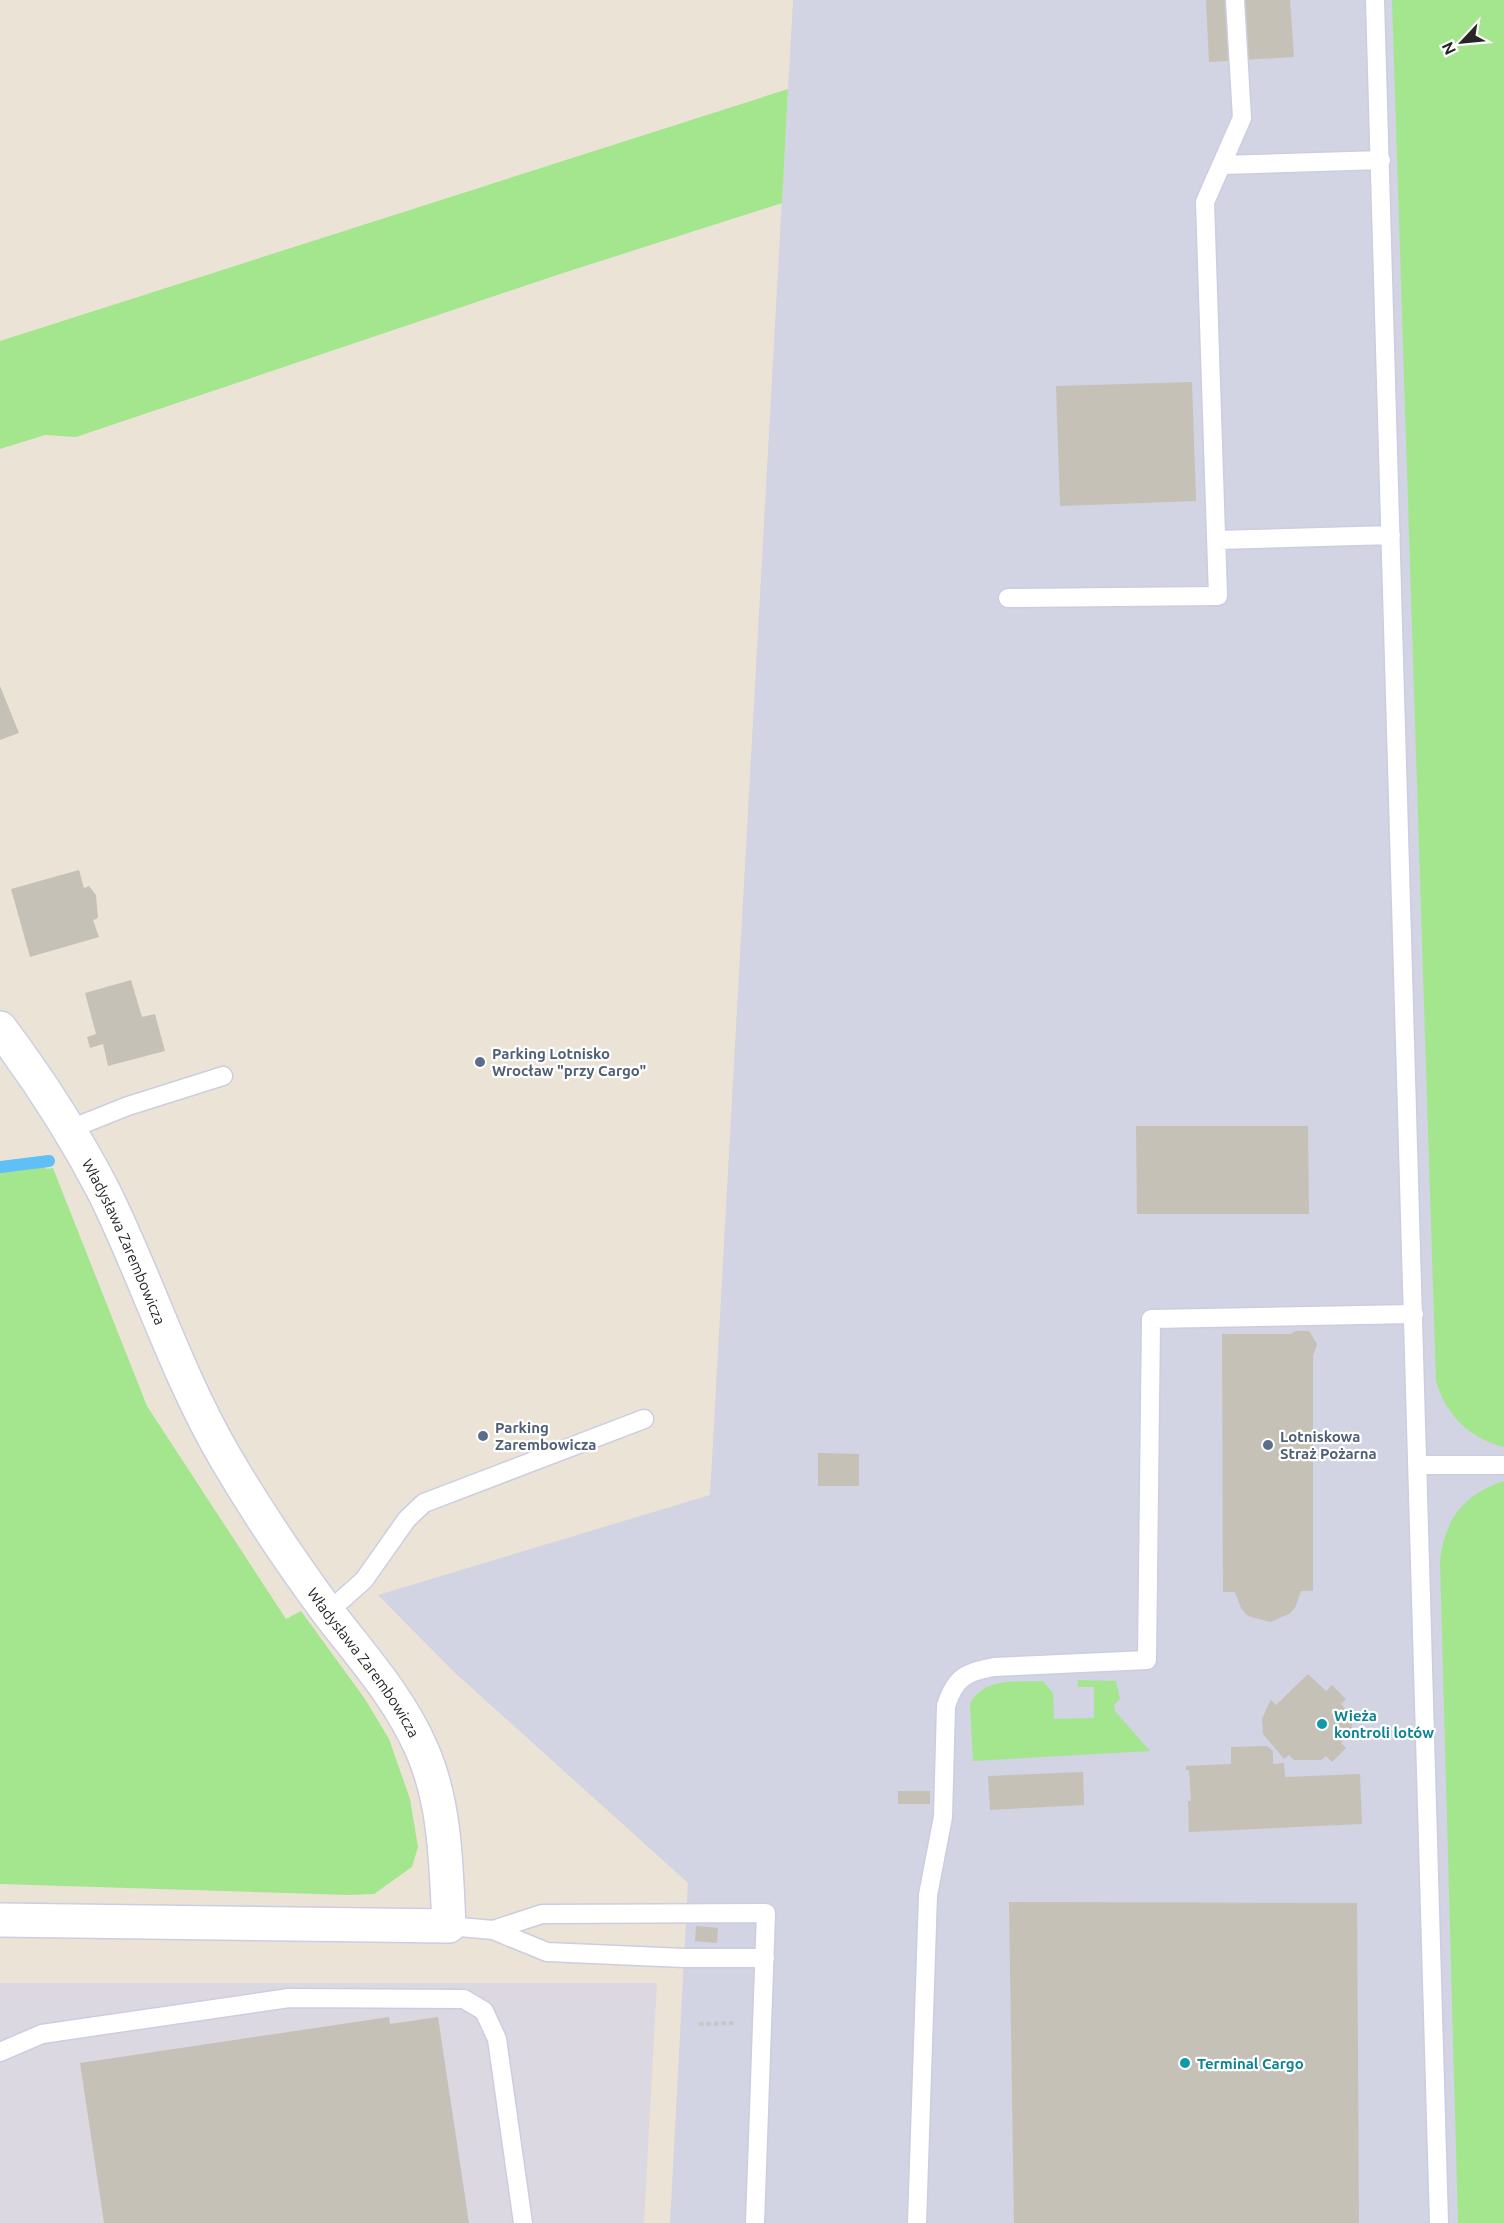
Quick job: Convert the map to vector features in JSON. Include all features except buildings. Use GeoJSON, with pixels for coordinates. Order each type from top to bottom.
{"type":"FeatureCollection","features":[{"type":"Feature","properties":{"kind":"street","name":"Władysława Zarembowicza"},"geometry":{"type":"LineString","coordinates":[[0,1028],[70,1130],[104,1193],[158,1318],[225,1457],[328,1612],[370,1662],[404,1711],[424,1753],[436,1794],[446,1852],[449,1926]]}},
{"type":"Feature","properties":{"kind":"street"},"geometry":{"type":"LineString","coordinates":[[0,1920],[449,1926]]}},
{"type":"Feature","properties":{"kind":"lane"},"geometry":{"type":"LineString","coordinates":[[1008,598],[1218,596],[1205,202],[1242,118],[1235,0]]}},
{"type":"Feature","properties":{"kind":"lane"},"geometry":{"type":"LineString","coordinates":[[1374,0],[1381,160],[1439,2223]]}},
{"type":"Feature","properties":{"kind":"lane"},"geometry":{"type":"LineString","coordinates":[[1221,165],[1381,160]]}},
{"type":"Feature","properties":{"kind":"lane"},"geometry":{"type":"LineString","coordinates":[[1216,540],[1391,535]]}},
{"type":"Feature","properties":{"kind":"lane"},"geometry":{"type":"LineString","coordinates":[[70,1130],[128,1106],[223,1076]]}},
{"type":"Feature","properties":{"kind":"lane"},"geometry":{"type":"LineString","coordinates":[[917,2223],[928,1895],[943,1816],[946,1706],[952,1689],[962,1677],[978,1670],[994,1667],[1147,1660],[1151,1319],[1414,1314]]}},
{"type":"Feature","properties":{"kind":"lane"},"geometry":{"type":"LineString","coordinates":[[328,1612],[364,1580],[407,1519],[424,1503],[644,1419]]}},
{"type":"Feature","properties":{"kind":"lane"},"geometry":{"type":"LineString","coordinates":[[1418,1465],[1504,1465]]}},
{"type":"Feature","properties":{"kind":"lane"},"geometry":{"type":"LineString","coordinates":[[493,1930],[542,1914],[766,1913],[755,2223]]}},
{"type":"Feature","properties":{"kind":"lane"},"geometry":{"type":"LineString","coordinates":[[449,1926],[493,1930],[547,1952],[684,1958],[765,1958]]}},
{"type":"Feature","properties":{"kind":"lane"},"geometry":{"type":"LineString","coordinates":[[0,2052],[42,2034],[289,1998],[464,1999],[484,2012],[497,2039],[523,2223]]}},
{"type":"Feature","properties":{"kind":"shaded area"},"geometry":{"type":"Polygon","coordinates":[[[793,0],[1504,0],[1504,2223],[670,2223],[688,1883],[453,1671],[378,1595],[710,1495],[793,0]]]}},
{"type":"Feature","properties":{"kind":"shaded area"},"geometry":{"type":"Polygon","coordinates":[[[0,1983],[657,1983],[644,2223],[0,2223],[0,1983]]]}},
{"type":"Feature","properties":{"kind":"green space"},"geometry":{"type":"Polygon","coordinates":[[[1392,0],[1504,0],[1504,1447],[1480,1438],[1461,1423],[1446,1404],[1436,1381],[1392,0]]]}},
{"type":"Feature","properties":{"kind":"green space"},"geometry":{"type":"Polygon","coordinates":[[[788,89],[782,203],[560,274],[76,437],[45,435],[0,449],[0,341],[788,89]]]}},
{"type":"Feature","properties":{"kind":"green space"},"geometry":{"type":"Polygon","coordinates":[[[44,1163],[46,1169],[53,1168],[147,1406],[286,1619],[301,1611],[365,1699],[389,1739],[410,1799],[418,1847],[412,1867],[374,1894],[0,1884],[0,1170],[44,1163]]]}},
{"type":"Feature","properties":{"kind":"green space"},"geometry":{"type":"Polygon","coordinates":[[[1504,1481],[1504,2223],[1458,2223],[1440,1561],[1446,1533],[1458,1510],[1477,1494],[1504,1481]]]}},
{"type":"Feature","properties":{"kind":"green space"},"geometry":{"type":"Polygon","coordinates":[[[1078,1680],[1116,1681],[1120,1699],[1114,1705],[1115,1711],[1150,1751],[973,1761],[970,1704],[976,1695],[992,1685],[1043,1681],[1053,1693],[1054,1719],[1094,1718],[1094,1687],[1078,1687],[1078,1680]]]}},
{"type":"Feature","properties":{"kind":"waterway"},"geometry":{"type":"LineString","coordinates":[[0,1167],[49,1161]]}},
{"type":"Feature","properties":{"kind":"place","name":"Parking Lotnisko Wrocław \"przy Cargo\""},"geometry":{"type":"Point","coordinates":[480,1062]}},
{"type":"Feature","properties":{"kind":"place","name":"Parking Zarembowicza"},"geometry":{"type":"Point","coordinates":[483,1436]}},
{"type":"Feature","properties":{"kind":"place","name":"Lotniskowa Straż Pożarna"},"geometry":{"type":"Point","coordinates":[1268,1445]}},
{"type":"Feature","properties":{"kind":"place","name":"Wieża kontroli lotów"},"geometry":{"type":"Point","coordinates":[1322,1724]}},
{"type":"Feature","properties":{"kind":"place","name":"Terminal Cargo"},"geometry":{"type":"Point","coordinates":[1185,2063]}}]}
